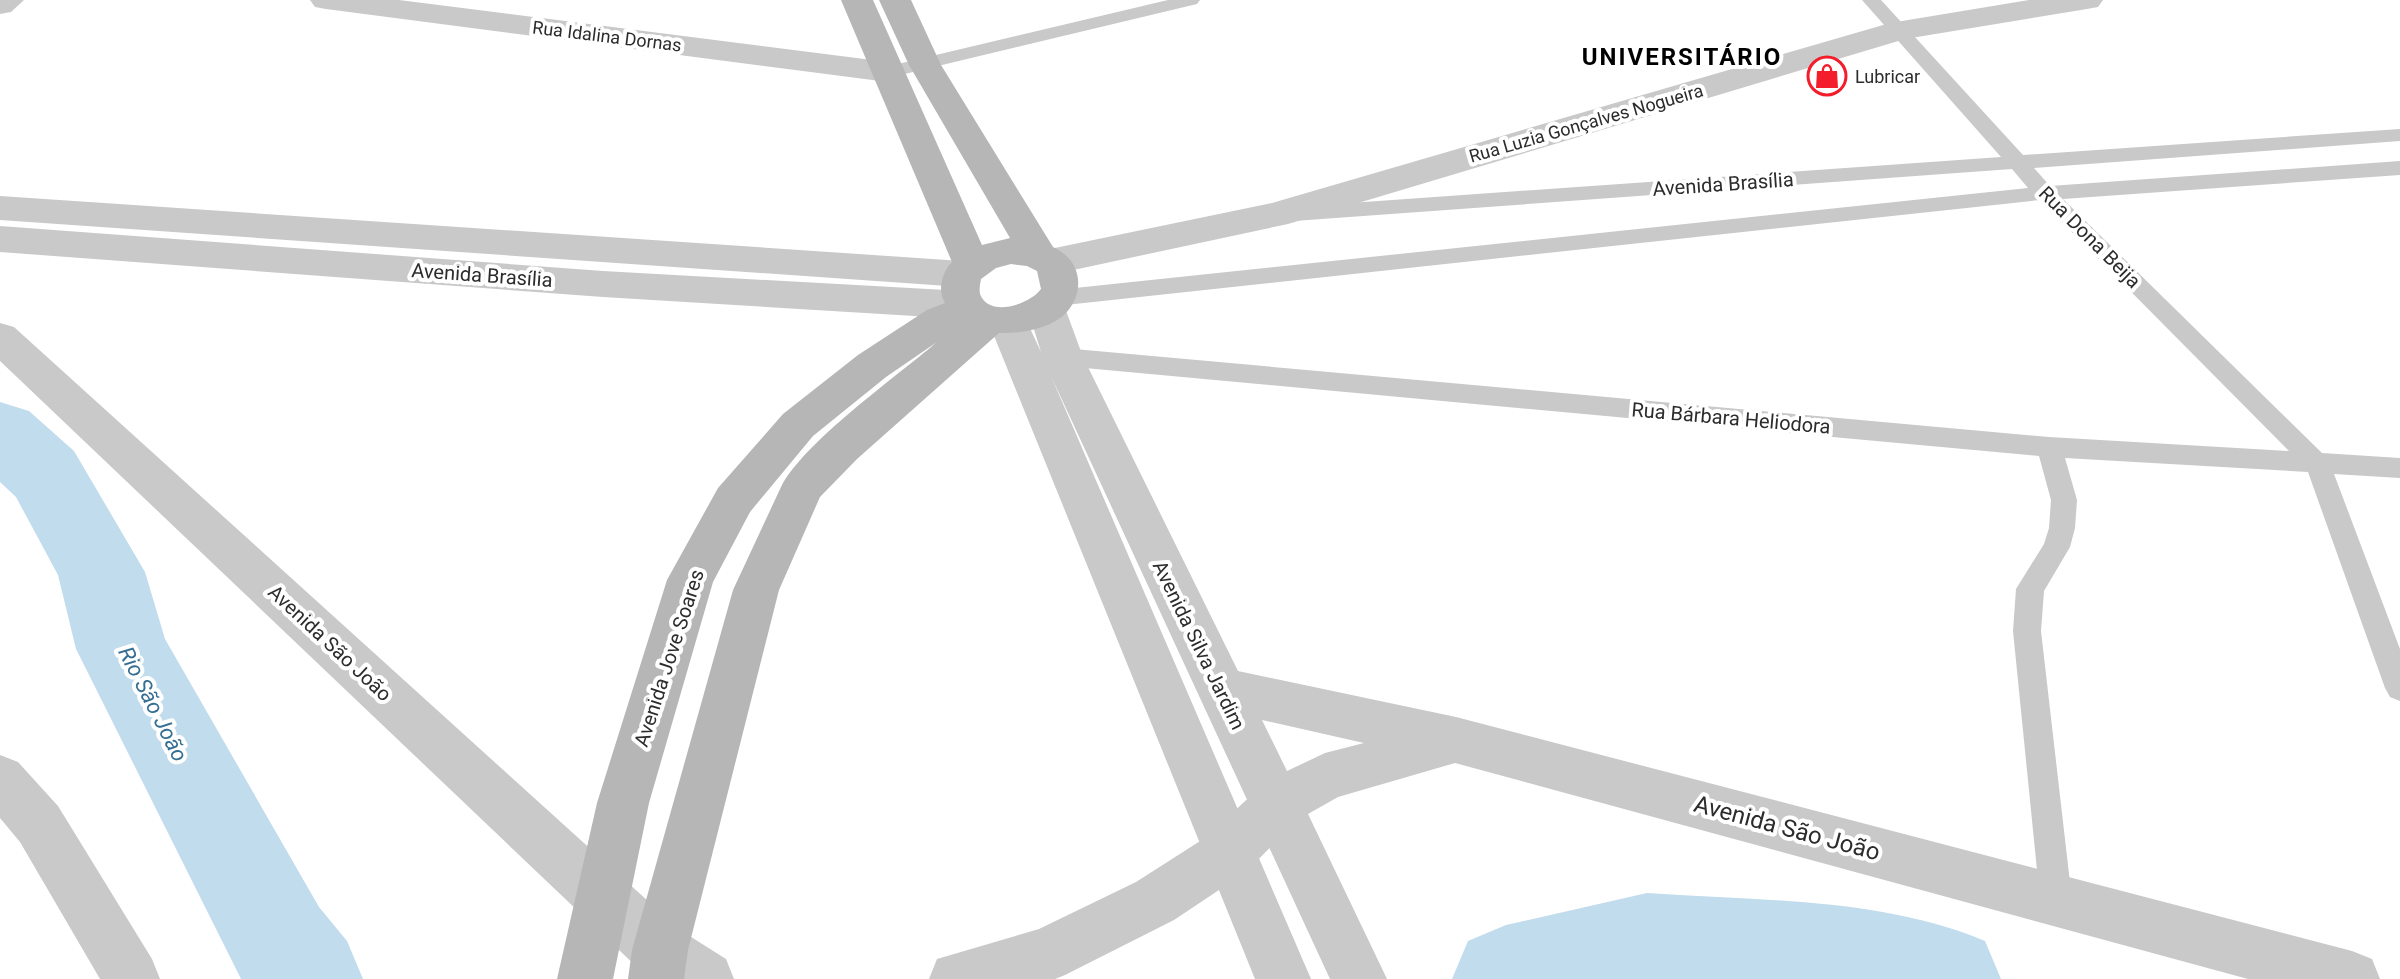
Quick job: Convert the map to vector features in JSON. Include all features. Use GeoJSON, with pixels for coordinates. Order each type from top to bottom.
{"type":"FeatureCollection","features":[{"type":"Feature","properties":{"kind":"main road","name":"Avenida Silva Jardim"},"geometry":{"type":"LineString","coordinates":[[857,0],[888,72],[1006,292]]}},
{"type":"Feature","properties":{"kind":"main road","name":"Avenida Silva Jardim"},"geometry":{"type":"LineString","coordinates":[[895,0],[925,65],[1006,292]]}},
{"type":"Feature","properties":{"kind":"main road","name":"Avenida Jove Soares"},"geometry":{"type":"LineString","coordinates":[[588,969],[623,803],[690,580],[734,500],[798,425],[872,366],[941,320],[1006,292]]}},
{"type":"Feature","properties":{"kind":"main road"},"geometry":{"type":"LineString","coordinates":[[658,964],[756,590],[803,487],[1006,292]]}},
{"type":"Feature","properties":{"kind":"street"},"geometry":{"type":"LineString","coordinates":[[0,5],[8,0]]}},
{"type":"Feature","properties":{"kind":"street","name":"Rua Idalina Dornas"},"geometry":{"type":"LineString","coordinates":[[326,0],[888,72]]}},
{"type":"Feature","properties":{"kind":"street","name":"Rua Luzia Gonçalves Nogueira"},"geometry":{"type":"LineString","coordinates":[[1275,215],[1901,30],[2087,0]]}},
{"type":"Feature","properties":{"kind":"street","name":"Avenida Brasília"},"geometry":{"type":"LineString","coordinates":[[0,208],[621,251],[1006,292]]}},
{"type":"Feature","properties":{"kind":"street","name":"Avenida Brasília"},"geometry":{"type":"LineString","coordinates":[[0,239],[603,284],[1006,292],[1275,215]]}},
{"type":"Feature","properties":{"kind":"street"},"geometry":{"type":"LineString","coordinates":[[603,284],[621,251]]}},
{"type":"Feature","properties":{"kind":"street","name":"Avenida Silva Jardim"},"geometry":{"type":"LineString","coordinates":[[1006,292],[1063,357],[1359,979]]}},
{"type":"Feature","properties":{"kind":"street","name":"Avenida Silva Jardim"},"geometry":{"type":"LineString","coordinates":[[1006,292],[1234,867],[1283,979]]}},
{"type":"Feature","properties":{"kind":"street","name":"Avenida São João"},"geometry":{"type":"LineString","coordinates":[[0,337],[603,897],[658,964],[706,979]]}},
{"type":"Feature","properties":{"kind":"street","name":"Avenida São João"},"geometry":{"type":"LineString","coordinates":[[1219,689],[1456,740],[2352,979]]}},
{"type":"Feature","properties":{"kind":"street"},"geometry":{"type":"LineString","coordinates":[[957,979],[1045,955],[1155,901],[1234,867],[1278,804],[1325,777],[1456,740]]}},
{"type":"Feature","properties":{"kind":"street"},"geometry":{"type":"LineString","coordinates":[[0,779],[39,824],[132,979]]}},
{"type":"Feature","properties":{"kind":"lane"},"geometry":{"type":"LineString","coordinates":[[888,72],[1191,0]]}},
{"type":"Feature","properties":{"kind":"lane","name":"Rua Dona Beija"},"geometry":{"type":"LineString","coordinates":[[1871,0],[1901,30],[2016,163],[2318,465]]}},
{"type":"Feature","properties":{"kind":"lane","name":"Avenida Brasília"},"geometry":{"type":"LineString","coordinates":[[1275,215],[2400,135]]}},
{"type":"Feature","properties":{"kind":"lane","name":"Avenida Brasília"},"geometry":{"type":"LineString","coordinates":[[1006,292],[2045,193],[2400,168]]}},
{"type":"Feature","properties":{"kind":"lane","name":"Rua Bárbara Heliodora"},"geometry":{"type":"LineString","coordinates":[[1063,357],[2049,447],[2400,468]]}},
{"type":"Feature","properties":{"kind":"lane"},"geometry":{"type":"LineString","coordinates":[[2049,447],[2064,500],[2062,528],[2057,547],[2030,589],[2027,631],[2056,900]]}},
{"type":"Feature","properties":{"kind":"lane"},"geometry":{"type":"LineString","coordinates":[[2318,465],[2400,688]]}},
{"type":"Feature","properties":{"kind":"waterway","name":"Rio São João"},"geometry":{"type":"LineString","coordinates":[[0,433],[45,474],[101,572],[122,649],[281,945],[309,979]]}},
{"type":"Feature","properties":{"kind":"waterway","name":"Rio São João"},"geometry":{"type":"LineString","coordinates":[[1506,979],[1647,946],[1861,962],[1947,979]]}},
{"type":"Feature","properties":{"kind":"place","name":"Lubricar"},"geometry":{"type":"Point","coordinates":[1827,76]}},
{"type":"Feature","properties":{"kind":"district","name":"UNIVERSITÁRIO"},"geometry":{"type":"Point","coordinates":[1682,57]}}]}
